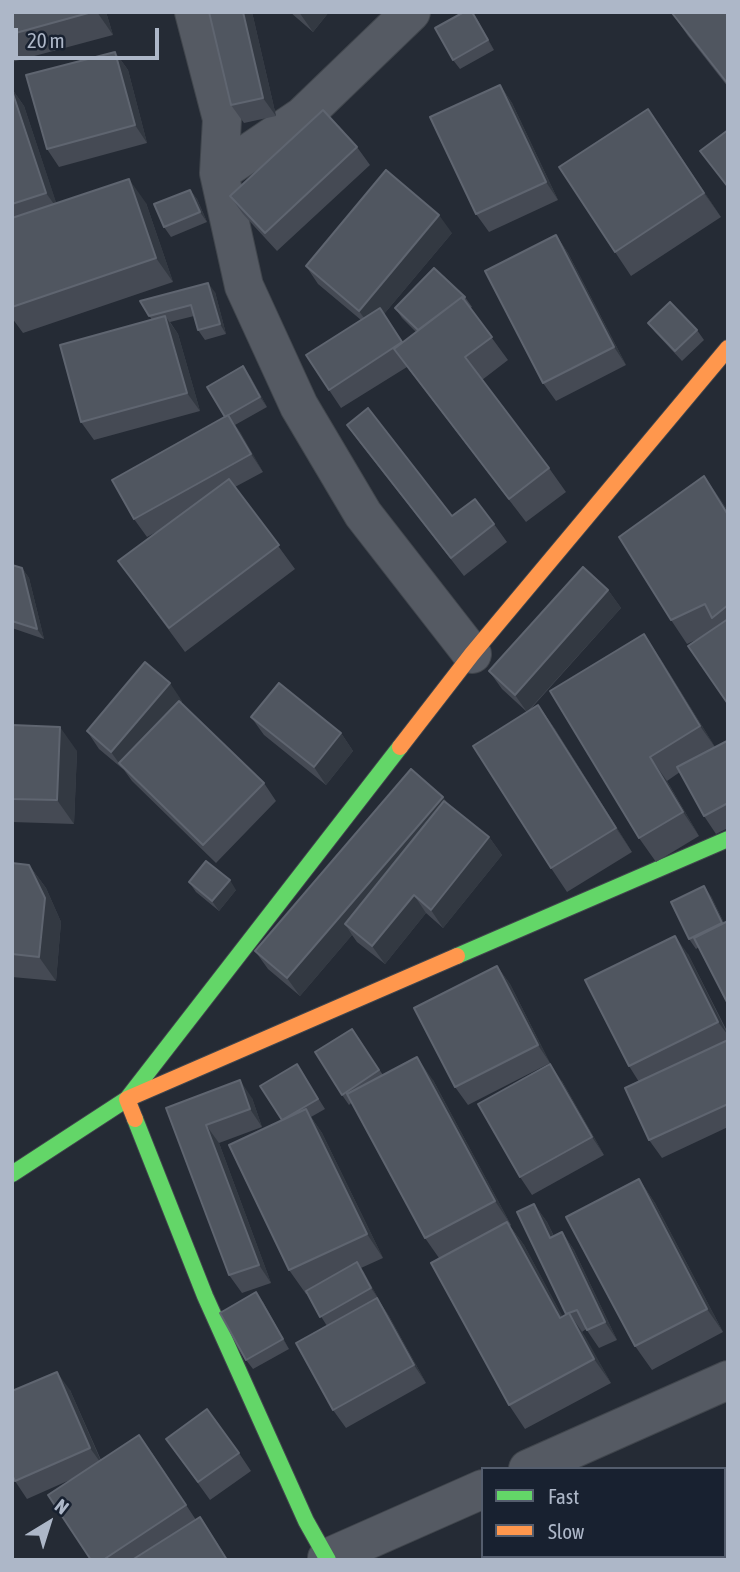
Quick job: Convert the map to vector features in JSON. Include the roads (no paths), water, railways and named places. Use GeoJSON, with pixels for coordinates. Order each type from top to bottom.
{"type":"FeatureCollection","features":[{"type":"Feature","properties":{"kind":"street"},"geometry":{"type":"LineString","coordinates":[[194,12],[222,119],[219,173],[244,286],[299,406],[363,514],[472,654]]}},
{"type":"Feature","properties":{"kind":"street"},"geometry":{"type":"LineString","coordinates":[[219,173],[303,116],[411,12]]}},
{"type":"Feature","properties":{"kind":"street"},"geometry":{"type":"LineString","coordinates":[[127,1099],[472,654],[728,348]]}},
{"type":"Feature","properties":{"kind":"street"},"geometry":{"type":"LineString","coordinates":[[12,1174],[127,1099],[728,839]]}},
{"type":"Feature","properties":{"kind":"street"},"geometry":{"type":"LineString","coordinates":[[127,1099],[205,1296],[306,1521],[327,1559],[481,1490]]}},
{"type":"Feature","properties":{"kind":"street"},"geometry":{"type":"LineString","coordinates":[[532,1467],[728,1380]]}}]}
